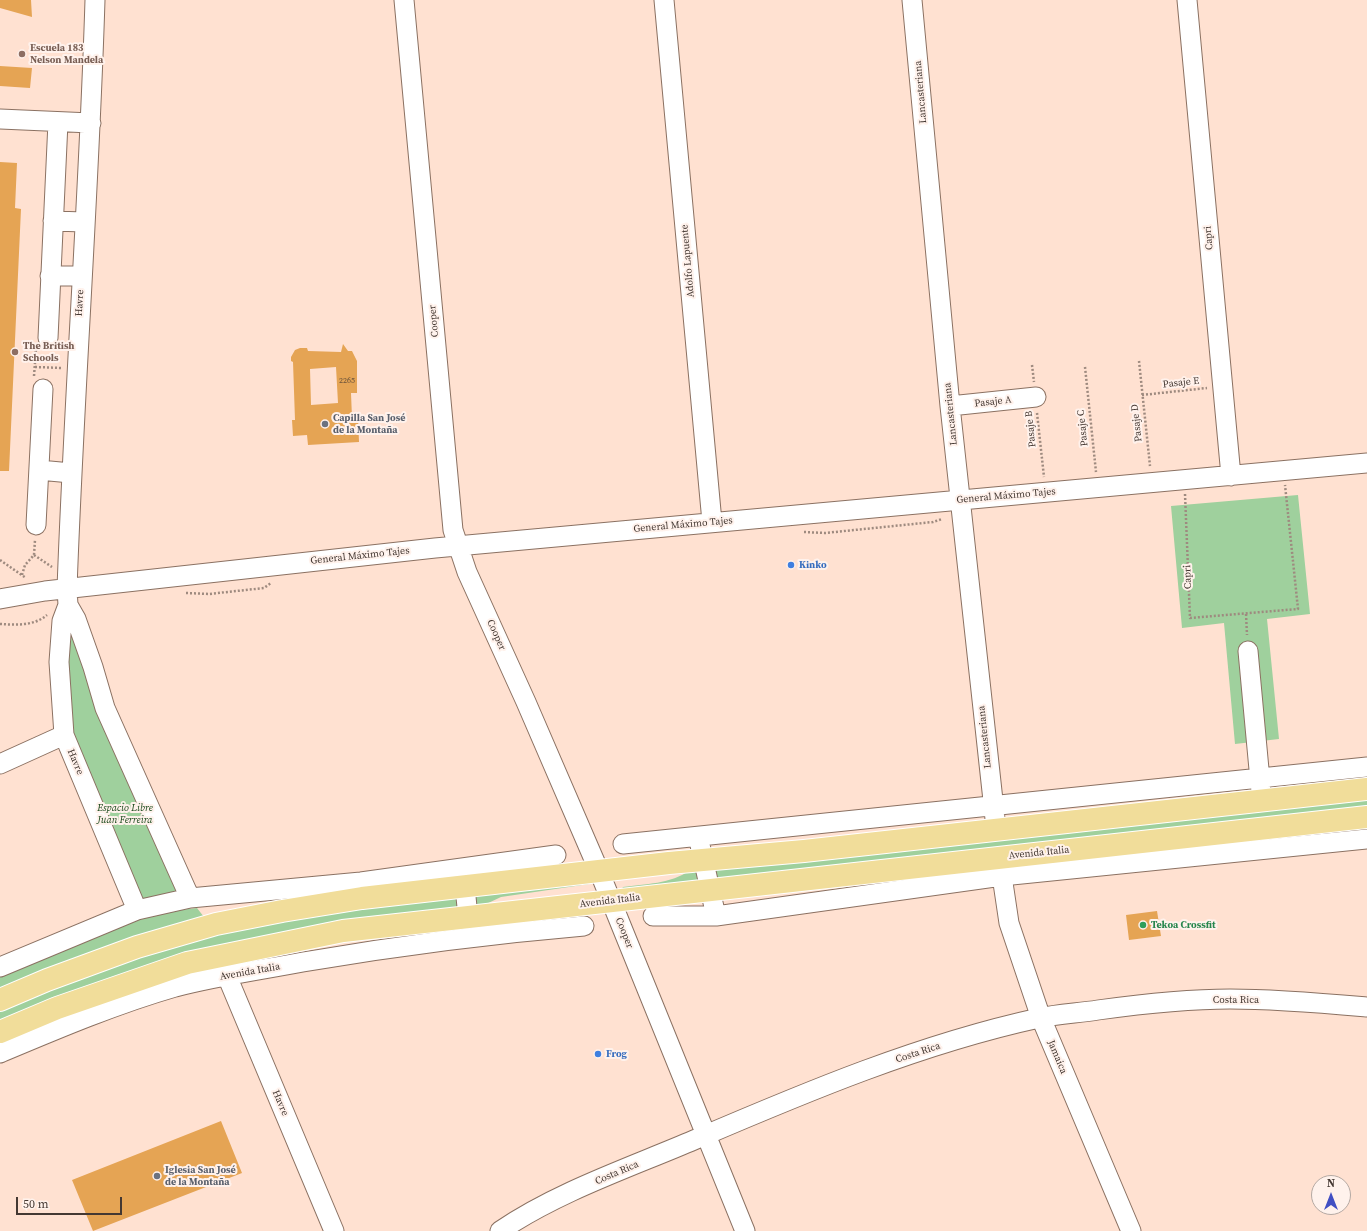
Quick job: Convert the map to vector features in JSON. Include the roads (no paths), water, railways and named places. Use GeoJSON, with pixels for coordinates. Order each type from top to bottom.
{"type":"FeatureCollection","features":[{"type":"Feature","properties":{"kind":"main road"},"geometry":{"type":"LineString","coordinates":[[0,1000],[48,980],[137,947],[314,897],[361,890],[466,887],[505,873],[599,871],[669,863],[760,856],[996,828],[1367,789]]}},
{"type":"Feature","properties":{"kind":"main road","name":"Avenida Italia"},"geometry":{"type":"LineString","coordinates":[[0,1032],[57,1008],[187,963],[343,931],[477,916],[509,922],[610,901],[1367,817]]}},
{"type":"Feature","properties":{"kind":"main road"},"geometry":{"type":"LineString","coordinates":[[610,901],[612,892],[617,886],[670,875],[689,865],[703,860]]}},
{"type":"Feature","properties":{"kind":"main road"},"geometry":{"type":"LineString","coordinates":[[477,916],[520,898],[592,889],[598,884],[599,871]]}},
{"type":"Feature","properties":{"kind":"street","name":"Havre"},"geometry":{"type":"LineString","coordinates":[[95,0],[90,123],[71,472],[68,597],[62,621],[59,662],[64,736],[137,910]]}},
{"type":"Feature","properties":{"kind":"street","name":"Cooper"},"geometry":{"type":"LineString","coordinates":[[404,0],[453,530],[467,572],[526,702],[599,871],[745,1231]]}},
{"type":"Feature","properties":{"kind":"street","name":"Adolfo Lapuente"},"geometry":{"type":"LineString","coordinates":[[664,0],[712,522]]}},
{"type":"Feature","properties":{"kind":"street","name":"Lancasteriana"},"geometry":{"type":"LineString","coordinates":[[912,0],[950,406],[992,806],[996,828]]}},
{"type":"Feature","properties":{"kind":"street","name":"Capri"},"geometry":{"type":"LineString","coordinates":[[1187,0],[1231,476]]}},
{"type":"Feature","properties":{"kind":"street"},"geometry":{"type":"LineString","coordinates":[[0,119],[90,123]]}},
{"type":"Feature","properties":{"kind":"street"},"geometry":{"type":"LineString","coordinates":[[48,338],[58,122]]}},
{"type":"Feature","properties":{"kind":"street"},"geometry":{"type":"LineString","coordinates":[[53,221],[84,222]]}},
{"type":"Feature","properties":{"kind":"street"},"geometry":{"type":"LineString","coordinates":[[50,276],[82,276]]}},
{"type":"Feature","properties":{"kind":"street"},"geometry":{"type":"LineString","coordinates":[[36,525],[43,389]]}},
{"type":"Feature","properties":{"kind":"street","name":"Pasaje A"},"geometry":{"type":"LineString","coordinates":[[950,406],[1036,397]]}},
{"type":"Feature","properties":{"kind":"street","name":"General Máximo Tajes"},"geometry":{"type":"LineString","coordinates":[[0,599],[45,591],[68,597],[177,576],[458,546],[1367,463]]}},
{"type":"Feature","properties":{"kind":"street"},"geometry":{"type":"LineString","coordinates":[[39,470],[71,472]]}},
{"type":"Feature","properties":{"kind":"street","name":"Havre"},"geometry":{"type":"LineString","coordinates":[[68,597],[93,667],[105,708],[190,898]]}},
{"type":"Feature","properties":{"kind":"street"},"geometry":{"type":"LineString","coordinates":[[1248,651],[1262,800]]}},
{"type":"Feature","properties":{"kind":"street"},"geometry":{"type":"LineString","coordinates":[[0,764],[64,736]]}},
{"type":"Feature","properties":{"kind":"street"},"geometry":{"type":"LineString","coordinates":[[623,844],[1367,767]]}},
{"type":"Feature","properties":{"kind":"street"},"geometry":{"type":"LineString","coordinates":[[1190,786],[1192,808]]}},
{"type":"Feature","properties":{"kind":"street"},"geometry":{"type":"LineString","coordinates":[[799,826],[804,851]]}},
{"type":"Feature","properties":{"kind":"street"},"geometry":{"type":"LineString","coordinates":[[755,830],[760,856]]}},
{"type":"Feature","properties":{"kind":"street"},"geometry":{"type":"LineString","coordinates":[[698,837],[716,916]]}},
{"type":"Feature","properties":{"kind":"street","name":"Avenida Italia"},"geometry":{"type":"LineString","coordinates":[[653,916],[716,916],[1002,876],[1367,839]]}},
{"type":"Feature","properties":{"kind":"street"},"geometry":{"type":"LineString","coordinates":[[664,840],[669,863]]}},
{"type":"Feature","properties":{"kind":"street"},"geometry":{"type":"LineString","coordinates":[[361,890],[505,873],[556,854]]}},
{"type":"Feature","properties":{"kind":"street","name":"Jamaica"},"geometry":{"type":"LineString","coordinates":[[1002,876],[1009,923],[1041,1018],[1131,1231]]}},
{"type":"Feature","properties":{"kind":"street"},"geometry":{"type":"LineString","coordinates":[[466,887],[477,916]]}},
{"type":"Feature","properties":{"kind":"street"},"geometry":{"type":"LineString","coordinates":[[0,967],[137,910],[190,898],[314,897]]}},
{"type":"Feature","properties":{"kind":"street","name":"Avenida Italia"},"geometry":{"type":"LineString","coordinates":[[0,1053],[103,1012],[175,988],[227,976],[349,954],[509,922],[584,926]]}},
{"type":"Feature","properties":{"kind":"street","name":"Havre"},"geometry":{"type":"LineString","coordinates":[[227,976],[334,1231]]}},
{"type":"Feature","properties":{"kind":"street","name":"Costa Rica"},"geometry":{"type":"LineString","coordinates":[[500,1231],[524,1215],[553,1200],[705,1135],[861,1072],[964,1037],[1041,1018],[1168,1002],[1227,999],[1280,1000],[1367,1007]]}},
{"type":"Feature","properties":{"kind":"place","name":"Escuela 183 Nelson Mandela"},"geometry":{"type":"Point","coordinates":[22,54]}},
{"type":"Feature","properties":{"kind":"place","name":"The British Schools"},"geometry":{"type":"Point","coordinates":[15,352]}},
{"type":"Feature","properties":{"kind":"place","name":"Capilla San José de la Montaña"},"geometry":{"type":"Point","coordinates":[325,424]}},
{"type":"Feature","properties":{"kind":"place","name":"Kinko"},"geometry":{"type":"Point","coordinates":[791,565]}},
{"type":"Feature","properties":{"kind":"place","name":"Tekoa Crossfit"},"geometry":{"type":"Point","coordinates":[1143,925]}},
{"type":"Feature","properties":{"kind":"place","name":"Frog"},"geometry":{"type":"Point","coordinates":[598,1054]}},
{"type":"Feature","properties":{"kind":"place","name":"Iglesia San José de la Montaña"},"geometry":{"type":"Point","coordinates":[157,1176]}},
{"type":"Feature","properties":{"kind":"park label","name":"Espacio Libre Juan Ferreira"},"geometry":{"type":"Point","coordinates":[125,814]}}]}
